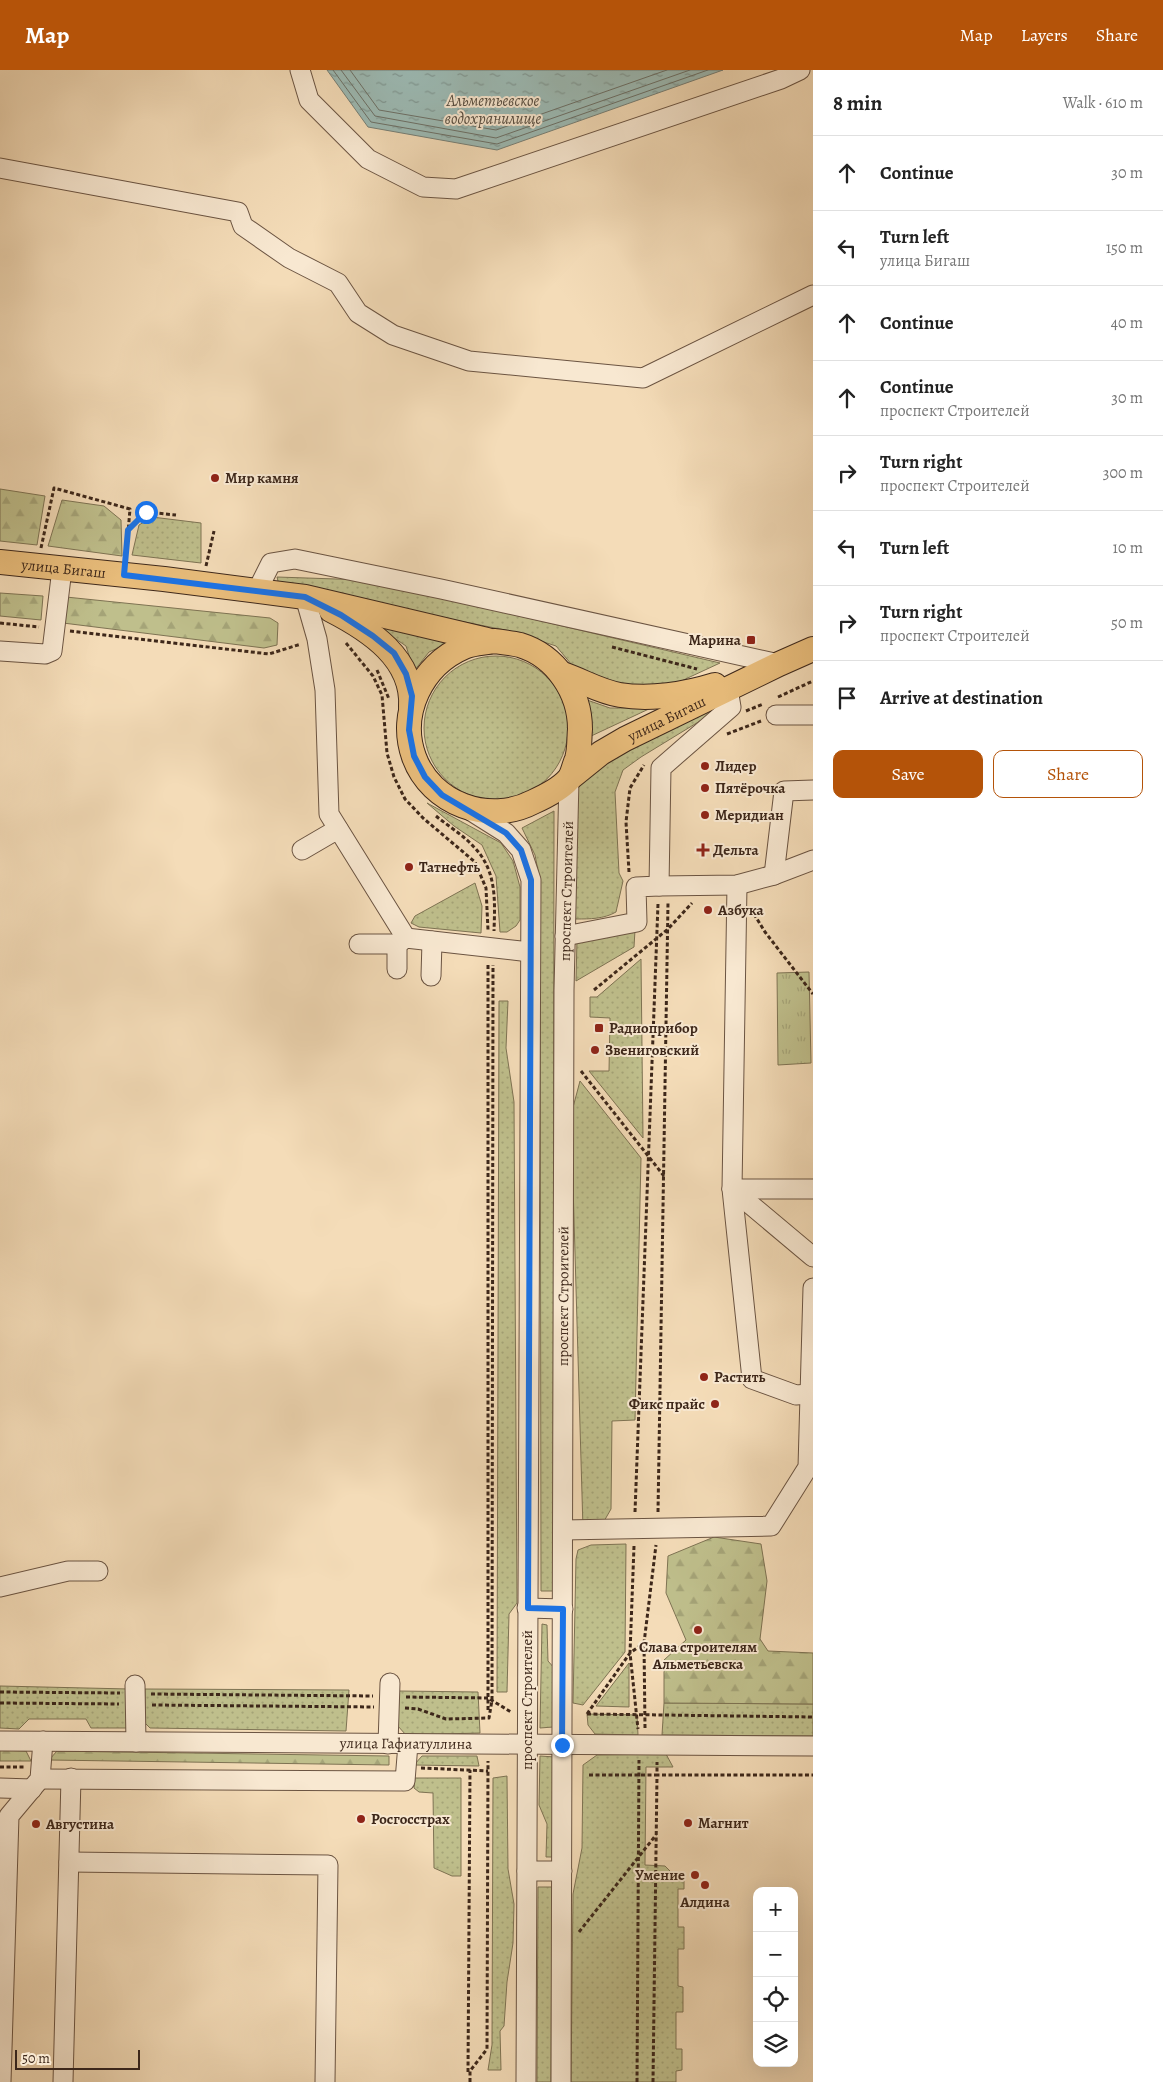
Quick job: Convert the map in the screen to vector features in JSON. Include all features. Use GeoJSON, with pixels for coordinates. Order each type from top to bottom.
{"type":"FeatureCollection","features":[{"type":"Feature","properties":{"kind":"main road","name":"улица Бигаш"},"geometry":{"type":"LineString","coordinates":[[0,562],[305,597],[494,641]]}},
{"type":"Feature","properties":{"kind":"main road","name":"улица Бигаш"},"geometry":{"type":"LineString","coordinates":[[305,597],[341,615],[373,636],[394,653],[406,674],[412,696],[409,730]]}},
{"type":"Feature","properties":{"kind":"main road"},"geometry":{"type":"LineString","coordinates":[[494,641],[520,645],[544,656],[562,674],[574,695],[580,716],[579,752],[569,779],[544,797],[522,808],[492,813],[465,807],[442,795],[425,777],[414,756],[409,730],[412,705],[422,682],[439,662],[465,646],[494,641]]}},
{"type":"Feature","properties":{"kind":"main road","name":"улица Бигаш"},"geometry":{"type":"LineString","coordinates":[[569,779],[602,753],[624,739],[813,649]]}},
{"type":"Feature","properties":{"kind":"main road","name":"улица Бигаш"},"geometry":{"type":"LineString","coordinates":[[562,674],[581,680],[598,689],[620,695],[648,696],[674,694],[708,687],[774,666]]}},
{"type":"Feature","properties":{"kind":"street"},"geometry":{"type":"LineString","coordinates":[[300,70],[309,100],[368,159],[424,187],[456,188],[781,79],[800,70]]}},
{"type":"Feature","properties":{"kind":"street"},"geometry":{"type":"LineString","coordinates":[[0,168],[238,212],[243,226],[289,258],[338,283],[358,313],[393,335],[469,361],[643,378],[813,295]]}},
{"type":"Feature","properties":{"kind":"street"},"geometry":{"type":"LineString","coordinates":[[257,590],[271,563],[296,559],[479,597],[774,666]]}},
{"type":"Feature","properties":{"kind":"street"},"geometry":{"type":"LineString","coordinates":[[0,651],[45,654],[52,651],[62,569]]}},
{"type":"Feature","properties":{"kind":"street"},"geometry":{"type":"LineString","coordinates":[[305,597],[324,637],[329,814],[401,941],[397,969]]}},
{"type":"Feature","properties":{"kind":"street"},"geometry":{"type":"LineString","coordinates":[[667,886],[661,768],[731,707],[728,689]]}},
{"type":"Feature","properties":{"kind":"street"},"geometry":{"type":"LineString","coordinates":[[773,705],[813,715]]}},
{"type":"Feature","properties":{"kind":"street","name":"проспект Строителей"},"geometry":{"type":"LineString","coordinates":[[561,2082],[565,936],[569,779]]}},
{"type":"Feature","properties":{"kind":"street"},"geometry":{"type":"LineString","coordinates":[[774,875],[784,791],[813,790]]}},
{"type":"Feature","properties":{"kind":"street","name":"проспект Строителей"},"geometry":{"type":"LineString","coordinates":[[465,807],[506,833],[521,850],[531,880],[526,2082]]}},
{"type":"Feature","properties":{"kind":"street"},"geometry":{"type":"LineString","coordinates":[[302,850],[338,828]]}},
{"type":"Feature","properties":{"kind":"street"},"geometry":{"type":"LineString","coordinates":[[565,936],[637,922],[636,887],[737,885],[774,875],[813,860]]}},
{"type":"Feature","properties":{"kind":"street"},"geometry":{"type":"LineString","coordinates":[[774,875],[813,870]]}},
{"type":"Feature","properties":{"kind":"street"},"geometry":{"type":"LineString","coordinates":[[737,885],[732,1189],[752,1379],[796,1395],[809,1394]]}},
{"type":"Feature","properties":{"kind":"street"},"geometry":{"type":"LineString","coordinates":[[431,976],[432,941]]}},
{"type":"Feature","properties":{"kind":"street"},"geometry":{"type":"LineString","coordinates":[[360,944],[432,941],[530,952]]}},
{"type":"Feature","properties":{"kind":"street"},"geometry":{"type":"LineString","coordinates":[[732,1189],[813,1189]]}},
{"type":"Feature","properties":{"kind":"street"},"geometry":{"type":"LineString","coordinates":[[732,1189],[813,1257]]}},
{"type":"Feature","properties":{"kind":"street"},"geometry":{"type":"LineString","coordinates":[[563,1530],[771,1526],[808,1467],[811,1416],[809,1394],[813,1288]]}},
{"type":"Feature","properties":{"kind":"street"},"geometry":{"type":"LineString","coordinates":[[0,1588],[68,1571],[98,1571]]}},
{"type":"Feature","properties":{"kind":"street"},"geometry":{"type":"LineString","coordinates":[[528,1608],[563,1609]]}},
{"type":"Feature","properties":{"kind":"street"},"geometry":{"type":"LineString","coordinates":[[135,1694],[136,1742]]}},
{"type":"Feature","properties":{"kind":"street"},"geometry":{"type":"LineString","coordinates":[[388,1744],[389,1696]]}},
{"type":"Feature","properties":{"kind":"street","name":"улица Гафиатуллина"},"geometry":{"type":"LineString","coordinates":[[0,1741],[813,1746]]}},
{"type":"Feature","properties":{"kind":"street"},"geometry":{"type":"LineString","coordinates":[[1,2082],[3,1859],[9,1816],[36,1784],[43,1741]]}},
{"type":"Feature","properties":{"kind":"street"},"geometry":{"type":"LineString","coordinates":[[0,1788],[71,1778],[405,1781],[408,1744]]}},
{"type":"Feature","properties":{"kind":"street"},"geometry":{"type":"LineString","coordinates":[[63,2082],[71,1778]]}},
{"type":"Feature","properties":{"kind":"street"},"geometry":{"type":"LineString","coordinates":[[69,1862],[328,1865],[324,2082]]}},
{"type":"Feature","properties":{"kind":"street"},"geometry":{"type":"LineString","coordinates":[[527,1871],[562,1871]]}},
{"type":"Feature","properties":{"kind":"path"},"geometry":{"type":"LineString","coordinates":[[37,566],[54,488],[130,509],[124,575]]}},
{"type":"Feature","properties":{"kind":"path"},"geometry":{"type":"LineString","coordinates":[[128,530],[146,512],[176,515]]}},
{"type":"Feature","properties":{"kind":"path"},"geometry":{"type":"LineString","coordinates":[[202,584],[214,531]]}},
{"type":"Feature","properties":{"kind":"path"},"geometry":{"type":"LineString","coordinates":[[0,623],[269,654],[324,637],[346,642],[373,676],[382,695],[387,753],[394,777],[405,799],[423,818],[475,862],[486,888],[491,947],[489,1724]]}},
{"type":"Feature","properties":{"kind":"path"},"geometry":{"type":"LineString","coordinates":[[725,735],[813,681]]}},
{"type":"Feature","properties":{"kind":"path"},"geometry":{"type":"LineString","coordinates":[[740,714],[773,705]]}},
{"type":"Feature","properties":{"kind":"path"},"geometry":{"type":"LineString","coordinates":[[629,876],[626,822],[630,788],[645,762]]}},
{"type":"Feature","properties":{"kind":"path"},"geometry":{"type":"LineString","coordinates":[[737,885],[765,932],[813,994]]}},
{"type":"Feature","properties":{"kind":"path"},"geometry":{"type":"LineString","coordinates":[[644,1732],[644,1643],[658,1529],[668,930],[667,886]]}},
{"type":"Feature","properties":{"kind":"path"},"geometry":{"type":"LineString","coordinates":[[638,1724],[630,1653],[656,939],[667,886]]}},
{"type":"Feature","properties":{"kind":"path"},"geometry":{"type":"LineString","coordinates":[[594,990],[668,930],[690,903],[700,900]]}},
{"type":"Feature","properties":{"kind":"path"},"geometry":{"type":"LineString","coordinates":[[581,1063],[581,1072],[664,1176]]}},
{"type":"Feature","properties":{"kind":"path"},"geometry":{"type":"LineString","coordinates":[[644,1643],[630,1653],[587,1714],[813,1717]]}},
{"type":"Feature","properties":{"kind":"path"},"geometry":{"type":"LineString","coordinates":[[0,1692],[389,1696],[490,1699],[511,1712]]}},
{"type":"Feature","properties":{"kind":"path"},"geometry":{"type":"LineString","coordinates":[[0,1703],[135,1694],[389,1696],[446,1719],[489,1718]]}},
{"type":"Feature","properties":{"kind":"path"},"geometry":{"type":"LineString","coordinates":[[637,2082],[639,1754]]}},
{"type":"Feature","properties":{"kind":"path"},"geometry":{"type":"LineString","coordinates":[[469,2082],[470,2071],[487,2050],[488,1760]]}},
{"type":"Feature","properties":{"kind":"path"},"geometry":{"type":"LineString","coordinates":[[653,2082],[657,1762]]}},
{"type":"Feature","properties":{"kind":"path"},"geometry":{"type":"LineString","coordinates":[[469,2082],[470,1770]]}},
{"type":"Feature","properties":{"kind":"path"},"geometry":{"type":"LineString","coordinates":[[589,1775],[813,1775]]}},
{"type":"Feature","properties":{"kind":"path"},"geometry":{"type":"LineString","coordinates":[[579,1932],[656,1835]]}},
{"type":"Feature","properties":{"kind":"green space"},"geometry":{"type":"Polygon","coordinates":[[[0,489],[45,496],[37,545],[0,541],[0,489]]]}},
{"type":"Feature","properties":{"kind":"green space"},"geometry":{"type":"Polygon","coordinates":[[[62,500],[104,506],[121,520],[122,556],[48,546],[62,500]]]}},
{"type":"Feature","properties":{"kind":"green space"},"geometry":{"type":"Polygon","coordinates":[[[152,517],[201,523],[201,563],[132,555],[139,525],[152,517]]]}},
{"type":"Feature","properties":{"kind":"green space"},"geometry":{"type":"Polygon","coordinates":[[[277,577],[366,580],[720,663],[664,689],[632,689],[577,671],[556,646],[510,631],[279,585],[277,577]]]}},
{"type":"Feature","properties":{"kind":"green space"},"geometry":{"type":"Polygon","coordinates":[[[0,593],[43,596],[41,620],[0,616],[0,593]]]}},
{"type":"Feature","properties":{"kind":"green space"},"geometry":{"type":"Polygon","coordinates":[[[66,597],[270,618],[278,623],[277,645],[264,648],[63,623],[66,597]]]}},
{"type":"Feature","properties":{"kind":"green space"},"geometry":{"type":"Polygon","coordinates":[[[365,618],[451,642],[429,652],[414,671],[406,646],[365,618]]]}},
{"type":"Feature","properties":{"kind":"green space"},"geometry":{"type":"Polygon","coordinates":[[[496,656],[523,662],[536,668],[547,677],[556,688],[562,701],[568,728],[562,755],[556,768],[547,779],[536,788],[523,794],[496,800],[469,794],[456,788],[445,779],[436,768],[430,755],[424,728],[430,701],[436,688],[445,677],[456,668],[469,662],[496,656]]]}},
{"type":"Feature","properties":{"kind":"green space"},"geometry":{"type":"Polygon","coordinates":[[[587,700],[610,708],[651,708],[589,737],[587,700]]]}},
{"type":"Feature","properties":{"kind":"green space"},"geometry":{"type":"Polygon","coordinates":[[[716,707],[713,713],[623,770],[615,792],[619,873],[623,881],[616,912],[592,919],[576,919],[573,911],[576,796],[581,778],[606,757],[716,707]]]}},
{"type":"Feature","properties":{"kind":"green space"},"geometry":{"type":"Polygon","coordinates":[[[427,803],[501,843],[513,861],[520,887],[520,920],[516,926],[507,932],[500,932],[496,876],[482,845],[454,826],[427,803]]]}},
{"type":"Feature","properties":{"kind":"green space"},"geometry":{"type":"Polygon","coordinates":[[[554,811],[553,1591],[541,1591],[540,881],[535,855],[522,828],[554,811]]]}},
{"type":"Feature","properties":{"kind":"green space"},"geometry":{"type":"Polygon","coordinates":[[[475,883],[482,906],[481,933],[419,927],[411,923],[415,916],[475,883]]]}},
{"type":"Feature","properties":{"kind":"green space"},"geometry":{"type":"Polygon","coordinates":[[[635,930],[634,947],[576,981],[577,939],[635,930]]]}},
{"type":"Feature","properties":{"kind":"green space"},"geometry":{"type":"Polygon","coordinates":[[[641,959],[643,1138],[589,1071],[609,1071],[610,1018],[590,1017],[590,997],[597,997],[641,959]]]}},
{"type":"Feature","properties":{"kind":"green space"},"geometry":{"type":"Polygon","coordinates":[[[809,972],[811,1063],[778,1065],[777,973],[809,972]]]}},
{"type":"Feature","properties":{"kind":"green space"},"geometry":{"type":"Polygon","coordinates":[[[499,1001],[508,1001],[506,1048],[514,1102],[517,1603],[509,1614],[507,1692],[497,1692],[499,1001]]]}},
{"type":"Feature","properties":{"kind":"green space"},"geometry":{"type":"Polygon","coordinates":[[[580,1081],[641,1158],[635,1420],[612,1421],[611,1509],[603,1523],[583,1529],[571,1115],[580,1081]]]}},
{"type":"Feature","properties":{"kind":"green space"},"geometry":{"type":"Polygon","coordinates":[[[714,1537],[761,1544],[767,1581],[760,1639],[768,1651],[813,1653],[813,1704],[664,1703],[664,1660],[686,1640],[666,1593],[668,1556],[714,1537]]]}},
{"type":"Feature","properties":{"kind":"green space"},"geometry":{"type":"Polygon","coordinates":[[[626,1544],[625,1652],[583,1705],[573,1703],[576,1559],[578,1550],[591,1545],[626,1544]]]}},
{"type":"Feature","properties":{"kind":"green space"},"geometry":{"type":"Polygon","coordinates":[[[542,1624],[547,1625],[548,1661],[555,1669],[553,1727],[540,1728],[542,1624]]]}},
{"type":"Feature","properties":{"kind":"green space"},"geometry":{"type":"Polygon","coordinates":[[[629,1663],[629,1707],[596,1706],[629,1663]]]}},
{"type":"Feature","properties":{"kind":"green space"},"geometry":{"type":"Polygon","coordinates":[[[0,1686],[129,1689],[129,1728],[91,1728],[86,1719],[29,1719],[19,1729],[0,1728],[0,1686]]]}},
{"type":"Feature","properties":{"kind":"green space"},"geometry":{"type":"Polygon","coordinates":[[[145,1689],[349,1690],[346,1731],[150,1728],[145,1723],[145,1689]]]}},
{"type":"Feature","properties":{"kind":"green space"},"geometry":{"type":"Polygon","coordinates":[[[399,1691],[478,1692],[480,1733],[406,1735],[397,1725],[399,1691]]]}},
{"type":"Feature","properties":{"kind":"green space"},"geometry":{"type":"Polygon","coordinates":[[[664,1703],[813,1704],[813,1736],[662,1735],[664,1703]]]}},
{"type":"Feature","properties":{"kind":"green space"},"geometry":{"type":"Polygon","coordinates":[[[587,1714],[637,1715],[638,1735],[595,1734],[588,1725],[587,1714]]]}},
{"type":"Feature","properties":{"kind":"green space"},"geometry":{"type":"Polygon","coordinates":[[[0,1750],[26,1751],[31,1761],[0,1761],[0,1750]]]}},
{"type":"Feature","properties":{"kind":"green space"},"geometry":{"type":"Polygon","coordinates":[[[57,1751],[389,1756],[389,1765],[49,1760],[57,1751]]]}},
{"type":"Feature","properties":{"kind":"green space"},"geometry":{"type":"Polygon","coordinates":[[[666,1754],[673,1767],[646,1767],[645,1865],[665,1866],[673,1874],[684,1875],[684,1889],[678,1889],[678,1927],[684,1927],[684,1949],[678,1949],[678,1986],[683,1987],[683,2012],[676,2012],[676,2049],[682,2049],[682,2070],[676,2071],[676,2082],[571,2082],[573,1894],[582,1848],[583,1765],[597,1755],[666,1754]]]}},
{"type":"Feature","properties":{"kind":"green space"},"geometry":{"type":"Polygon","coordinates":[[[422,1756],[477,1756],[479,1766],[414,1765],[422,1756]]]}},
{"type":"Feature","properties":{"kind":"green space"},"geometry":{"type":"Polygon","coordinates":[[[540,1756],[555,1757],[552,1857],[546,1857],[547,1824],[539,1805],[540,1756]]]}},
{"type":"Feature","properties":{"kind":"green space"},"geometry":{"type":"Polygon","coordinates":[[[507,1776],[508,1869],[514,1904],[513,1943],[507,1982],[504,2026],[500,2031],[501,2070],[488,2070],[492,2045],[493,1778],[507,1776]]]}},
{"type":"Feature","properties":{"kind":"green space"},"geometry":{"type":"Polygon","coordinates":[[[415,1778],[461,1778],[461,1876],[452,1876],[434,1868],[433,1793],[419,1792],[414,1788],[415,1778]]]}},
{"type":"Feature","properties":{"kind":"green space"},"geometry":{"type":"Polygon","coordinates":[[[538,1887],[552,1887],[551,2082],[537,2082],[538,1887]]]}},
{"type":"Feature","properties":{"kind":"water","name":"Альметьевское водохранилище"},"geometry":{"type":"Polygon","coordinates":[[[327,70],[723,70],[497,150],[368,127],[327,70]]]}},
{"type":"Feature","properties":{"kind":"place","name":"Мир камня"},"geometry":{"type":"Point","coordinates":[215,478]}},
{"type":"Feature","properties":{"kind":"place","name":"Марина"},"geometry":{"type":"Point","coordinates":[751,640]}},
{"type":"Feature","properties":{"kind":"place","name":"Лидер"},"geometry":{"type":"Point","coordinates":[705,766]}},
{"type":"Feature","properties":{"kind":"place","name":"Пятёрочка"},"geometry":{"type":"Point","coordinates":[705,788]}},
{"type":"Feature","properties":{"kind":"place","name":"Меридиан"},"geometry":{"type":"Point","coordinates":[705,815]}},
{"type":"Feature","properties":{"kind":"place","name":"Дельта"},"geometry":{"type":"Point","coordinates":[703,850]}},
{"type":"Feature","properties":{"kind":"place","name":"Татнефть"},"geometry":{"type":"Point","coordinates":[409,867]}},
{"type":"Feature","properties":{"kind":"place","name":"Азбука"},"geometry":{"type":"Point","coordinates":[708,910]}},
{"type":"Feature","properties":{"kind":"place","name":"Радиоприбор"},"geometry":{"type":"Point","coordinates":[599,1028]}},
{"type":"Feature","properties":{"kind":"place","name":"Звениговский"},"geometry":{"type":"Point","coordinates":[595,1050]}},
{"type":"Feature","properties":{"kind":"place","name":"Растить"},"geometry":{"type":"Point","coordinates":[704,1377]}},
{"type":"Feature","properties":{"kind":"place","name":"Фикс прайс"},"geometry":{"type":"Point","coordinates":[715,1404]}},
{"type":"Feature","properties":{"kind":"place","name":"Слава строителям Альметьевска"},"geometry":{"type":"Point","coordinates":[698,1630]}},
{"type":"Feature","properties":{"kind":"place","name":"Росгосстрах"},"geometry":{"type":"Point","coordinates":[361,1819]}},
{"type":"Feature","properties":{"kind":"place","name":"Магнит"},"geometry":{"type":"Point","coordinates":[688,1823]}},
{"type":"Feature","properties":{"kind":"place","name":"Августина"},"geometry":{"type":"Point","coordinates":[36,1824]}},
{"type":"Feature","properties":{"kind":"place","name":"Умение"},"geometry":{"type":"Point","coordinates":[695,1875]}},
{"type":"Feature","properties":{"kind":"place","name":"Алдина"},"geometry":{"type":"Point","coordinates":[705,1885]}},
{"type":"Feature","properties":{"kind":"route"},"geometry":{"type":"LineString","coordinates":[[146,512],[128,530],[124,575],[305,597],[341,615],[373,636],[394,653],[406,674],[412,696],[409,730],[414,756],[425,777],[442,795],[506,833],[521,850],[531,880],[528,1608],[563,1609],[562,1745]]}}]}
